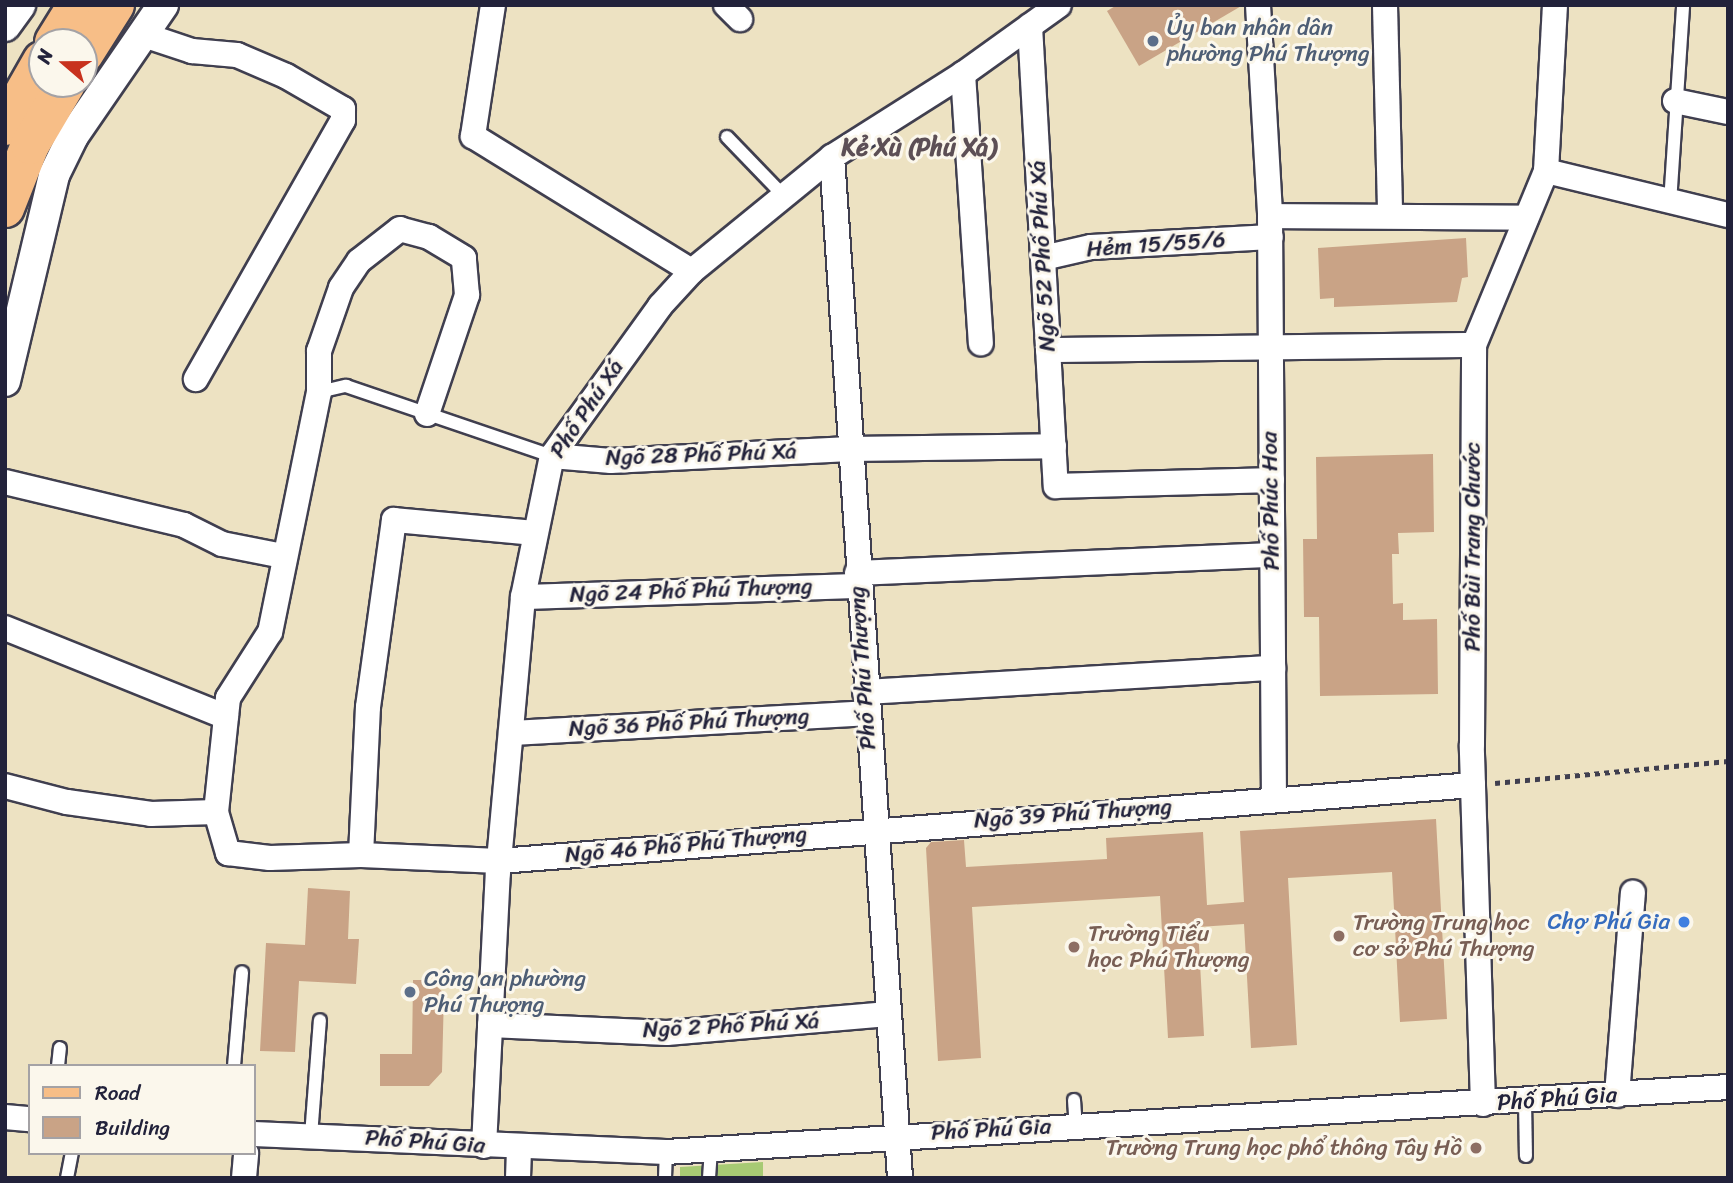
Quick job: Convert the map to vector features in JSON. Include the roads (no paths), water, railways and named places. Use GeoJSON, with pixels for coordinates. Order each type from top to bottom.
{"type":"FeatureCollection","features":[{"type":"Feature","properties":{"kind":"main road"},"geometry":{"type":"LineString","coordinates":[[63,28],[77,5]]}},
{"type":"Feature","properties":{"kind":"main road"},"geometry":{"type":"LineString","coordinates":[[98,32],[115,5]]}},
{"type":"Feature","properties":{"kind":"main road"},"geometry":{"type":"LineString","coordinates":[[5,126],[28,86]]}},
{"type":"Feature","properties":{"kind":"main road"},"geometry":{"type":"LineString","coordinates":[[5,208],[30,145],[58,98]]}},
{"type":"Feature","properties":{"kind":"street"},"geometry":{"type":"LineString","coordinates":[[5,26],[20,5]]}},
{"type":"Feature","properties":{"kind":"street"},"geometry":{"type":"LineString","coordinates":[[5,381],[54,174],[73,136],[163,5]]}},
{"type":"Feature","properties":{"kind":"street"},"geometry":{"type":"LineString","coordinates":[[493,5],[473,136],[692,271]]}},
{"type":"Feature","properties":{"kind":"street","name":"Phố Phú Xá"},"geometry":{"type":"LineString","coordinates":[[484,1146],[499,861],[523,597],[533,533],[552,456],[652,317],[692,271],[832,157],[963,74],[1059,5]]}},
{"type":"Feature","properties":{"kind":"street"},"geometry":{"type":"LineString","coordinates":[[1385,5],[1390,216]]}},
{"type":"Feature","properties":{"kind":"street","name":"Phố Bùi Trang Chước"},"geometry":{"type":"LineString","coordinates":[[1483,1104],[1473,785],[1474,345],[1546,171],[1555,5]]}},
{"type":"Feature","properties":{"kind":"street","name":"Phố Phúc Hoa"},"geometry":{"type":"LineString","coordinates":[[1264,7],[1270,227],[1268,350],[1272,480],[1273,798]]}},
{"type":"Feature","properties":{"kind":"street","name":"Ngõ 52 Phố Phú Xá"},"geometry":{"type":"LineString","coordinates":[[1030,26],[1056,486],[1272,480]]}},
{"type":"Feature","properties":{"kind":"street"},"geometry":{"type":"LineString","coordinates":[[144,35],[192,51],[237,55],[286,76],[343,109],[344,120],[196,379]]}},
{"type":"Feature","properties":{"kind":"street"},"geometry":{"type":"LineString","coordinates":[[963,74],[981,343]]}},
{"type":"Feature","properties":{"kind":"street"},"geometry":{"type":"LineString","coordinates":[[1675,101],[1728,112]]}},
{"type":"Feature","properties":{"kind":"street","name":"Phố Phú Thượng"},"geometry":{"type":"LineString","coordinates":[[832,157],[873,829],[900,1178]]}},
{"type":"Feature","properties":{"kind":"street"},"geometry":{"type":"LineString","coordinates":[[1546,171],[1728,215]]}},
{"type":"Feature","properties":{"kind":"street","name":"Hẻm 15/55/6"},"geometry":{"type":"LineString","coordinates":[[1043,258],[1091,247],[1390,216],[1526,218]]}},
{"type":"Feature","properties":{"kind":"street"},"geometry":{"type":"LineString","coordinates":[[5,786],[67,802],[151,814],[216,812],[228,698],[270,632],[283,556],[319,392],[319,351],[341,288],[359,261],[400,229],[429,237],[464,258],[467,295],[427,414]]}},
{"type":"Feature","properties":{"kind":"street"},"geometry":{"type":"LineString","coordinates":[[1048,350],[1268,350],[1474,345]]}},
{"type":"Feature","properties":{"kind":"street","name":"Ngõ 28 Phố Phú Xá"},"geometry":{"type":"LineString","coordinates":[[552,456],[611,461],[850,449],[1054,446]]}},
{"type":"Feature","properties":{"kind":"street"},"geometry":{"type":"LineString","coordinates":[[5,482],[184,525],[222,544],[283,556]]}},
{"type":"Feature","properties":{"kind":"street"},"geometry":{"type":"LineString","coordinates":[[361,855],[368,708],[394,520],[533,533]]}},
{"type":"Feature","properties":{"kind":"street","name":"Ngõ 24 Phố Phú Thượng"},"geometry":{"type":"LineString","coordinates":[[523,597],[1272,555]]}},
{"type":"Feature","properties":{"kind":"street"},"geometry":{"type":"LineString","coordinates":[[5,628],[226,717]]}},
{"type":"Feature","properties":{"kind":"street","name":"Ngõ 36 Phố Phú Thượng"},"geometry":{"type":"LineString","coordinates":[[511,733],[1273,668]]}},
{"type":"Feature","properties":{"kind":"street"},"geometry":{"type":"LineString","coordinates":[[1273,798],[1473,785]]}},
{"type":"Feature","properties":{"kind":"street","name":"Ngõ 39 Phú Thượng"},"geometry":{"type":"LineString","coordinates":[[873,829],[1273,798]]}},
{"type":"Feature","properties":{"kind":"street","name":"Ngõ 46 Phố Phú Thượng"},"geometry":{"type":"LineString","coordinates":[[216,812],[229,853],[270,858],[361,855],[499,861],[873,829]]}},
{"type":"Feature","properties":{"kind":"street"},"geometry":{"type":"LineString","coordinates":[[1617,1094],[1633,893]]}},
{"type":"Feature","properties":{"kind":"street","name":"Ngõ 2 Phố Phú Xá"},"geometry":{"type":"LineString","coordinates":[[490,1025],[667,1033],[888,1014]]}},
{"type":"Feature","properties":{"kind":"street","name":"Phố Phú Gia"},"geometry":{"type":"LineString","coordinates":[[256,1134],[519,1148],[666,1152],[897,1135],[1483,1104],[1728,1087]]}},
{"type":"Feature","properties":{"kind":"street"},"geometry":{"type":"LineString","coordinates":[[5,1117],[28,1119]]}},
{"type":"Feature","properties":{"kind":"street"},"geometry":{"type":"LineString","coordinates":[[518,1178],[519,1148]]}},
{"type":"Feature","properties":{"kind":"street"},"geometry":{"type":"LineString","coordinates":[[244,1178],[246,1155]]}},
{"type":"Feature","properties":{"kind":"lane"},"geometry":{"type":"LineString","coordinates":[[1670,203],[1683,5]]}},
{"type":"Feature","properties":{"kind":"lane"},"geometry":{"type":"LineString","coordinates":[[727,137],[784,196]]}},
{"type":"Feature","properties":{"kind":"lane"},"geometry":{"type":"LineString","coordinates":[[319,392],[346,386],[552,456]]}},
{"type":"Feature","properties":{"kind":"lane"},"geometry":{"type":"LineString","coordinates":[[234,1064],[242,972]]}},
{"type":"Feature","properties":{"kind":"lane"},"geometry":{"type":"LineString","coordinates":[[311,1136],[320,1020]]}},
{"type":"Feature","properties":{"kind":"lane"},"geometry":{"type":"LineString","coordinates":[[58,1064],[60,1048]]}},
{"type":"Feature","properties":{"kind":"lane"},"geometry":{"type":"LineString","coordinates":[[1074,1100],[1076,1126]]}},
{"type":"Feature","properties":{"kind":"lane"},"geometry":{"type":"LineString","coordinates":[[1525,1101],[1526,1156]]}},
{"type":"Feature","properties":{"kind":"lane"},"geometry":{"type":"LineString","coordinates":[[709,1178],[711,1149]]}},
{"type":"Feature","properties":{"kind":"lane"},"geometry":{"type":"LineString","coordinates":[[666,1152],[666,1178]]}},
{"type":"Feature","properties":{"kind":"lane"},"geometry":{"type":"LineString","coordinates":[[66,1178],[72,1155]]}},
{"type":"Feature","properties":{"kind":"place","name":"Ủy ban nhân dân phường Phú Thượng"},"geometry":{"type":"Point","coordinates":[1153,41]}},
{"type":"Feature","properties":{"kind":"place","name":"Chợ Phú Gia"},"geometry":{"type":"Point","coordinates":[1684,922]}},
{"type":"Feature","properties":{"kind":"place","name":"Trường Trung học cơ sở Phú Thượng"},"geometry":{"type":"Point","coordinates":[1339,936]}},
{"type":"Feature","properties":{"kind":"place","name":"Trường Tiểu học Phú Thượng"},"geometry":{"type":"Point","coordinates":[1074,947]}},
{"type":"Feature","properties":{"kind":"place","name":"Công an phường Phú Thượng"},"geometry":{"type":"Point","coordinates":[410,992]}},
{"type":"Feature","properties":{"kind":"place","name":"Trường Trung học phổ thông Tây Hồ"},"geometry":{"type":"Point","coordinates":[1476,1148]}},
{"type":"Feature","properties":{"kind":"district","name":"Kẻ Xù (Phú Xá)"},"geometry":{"type":"Point","coordinates":[919,148]}}]}
